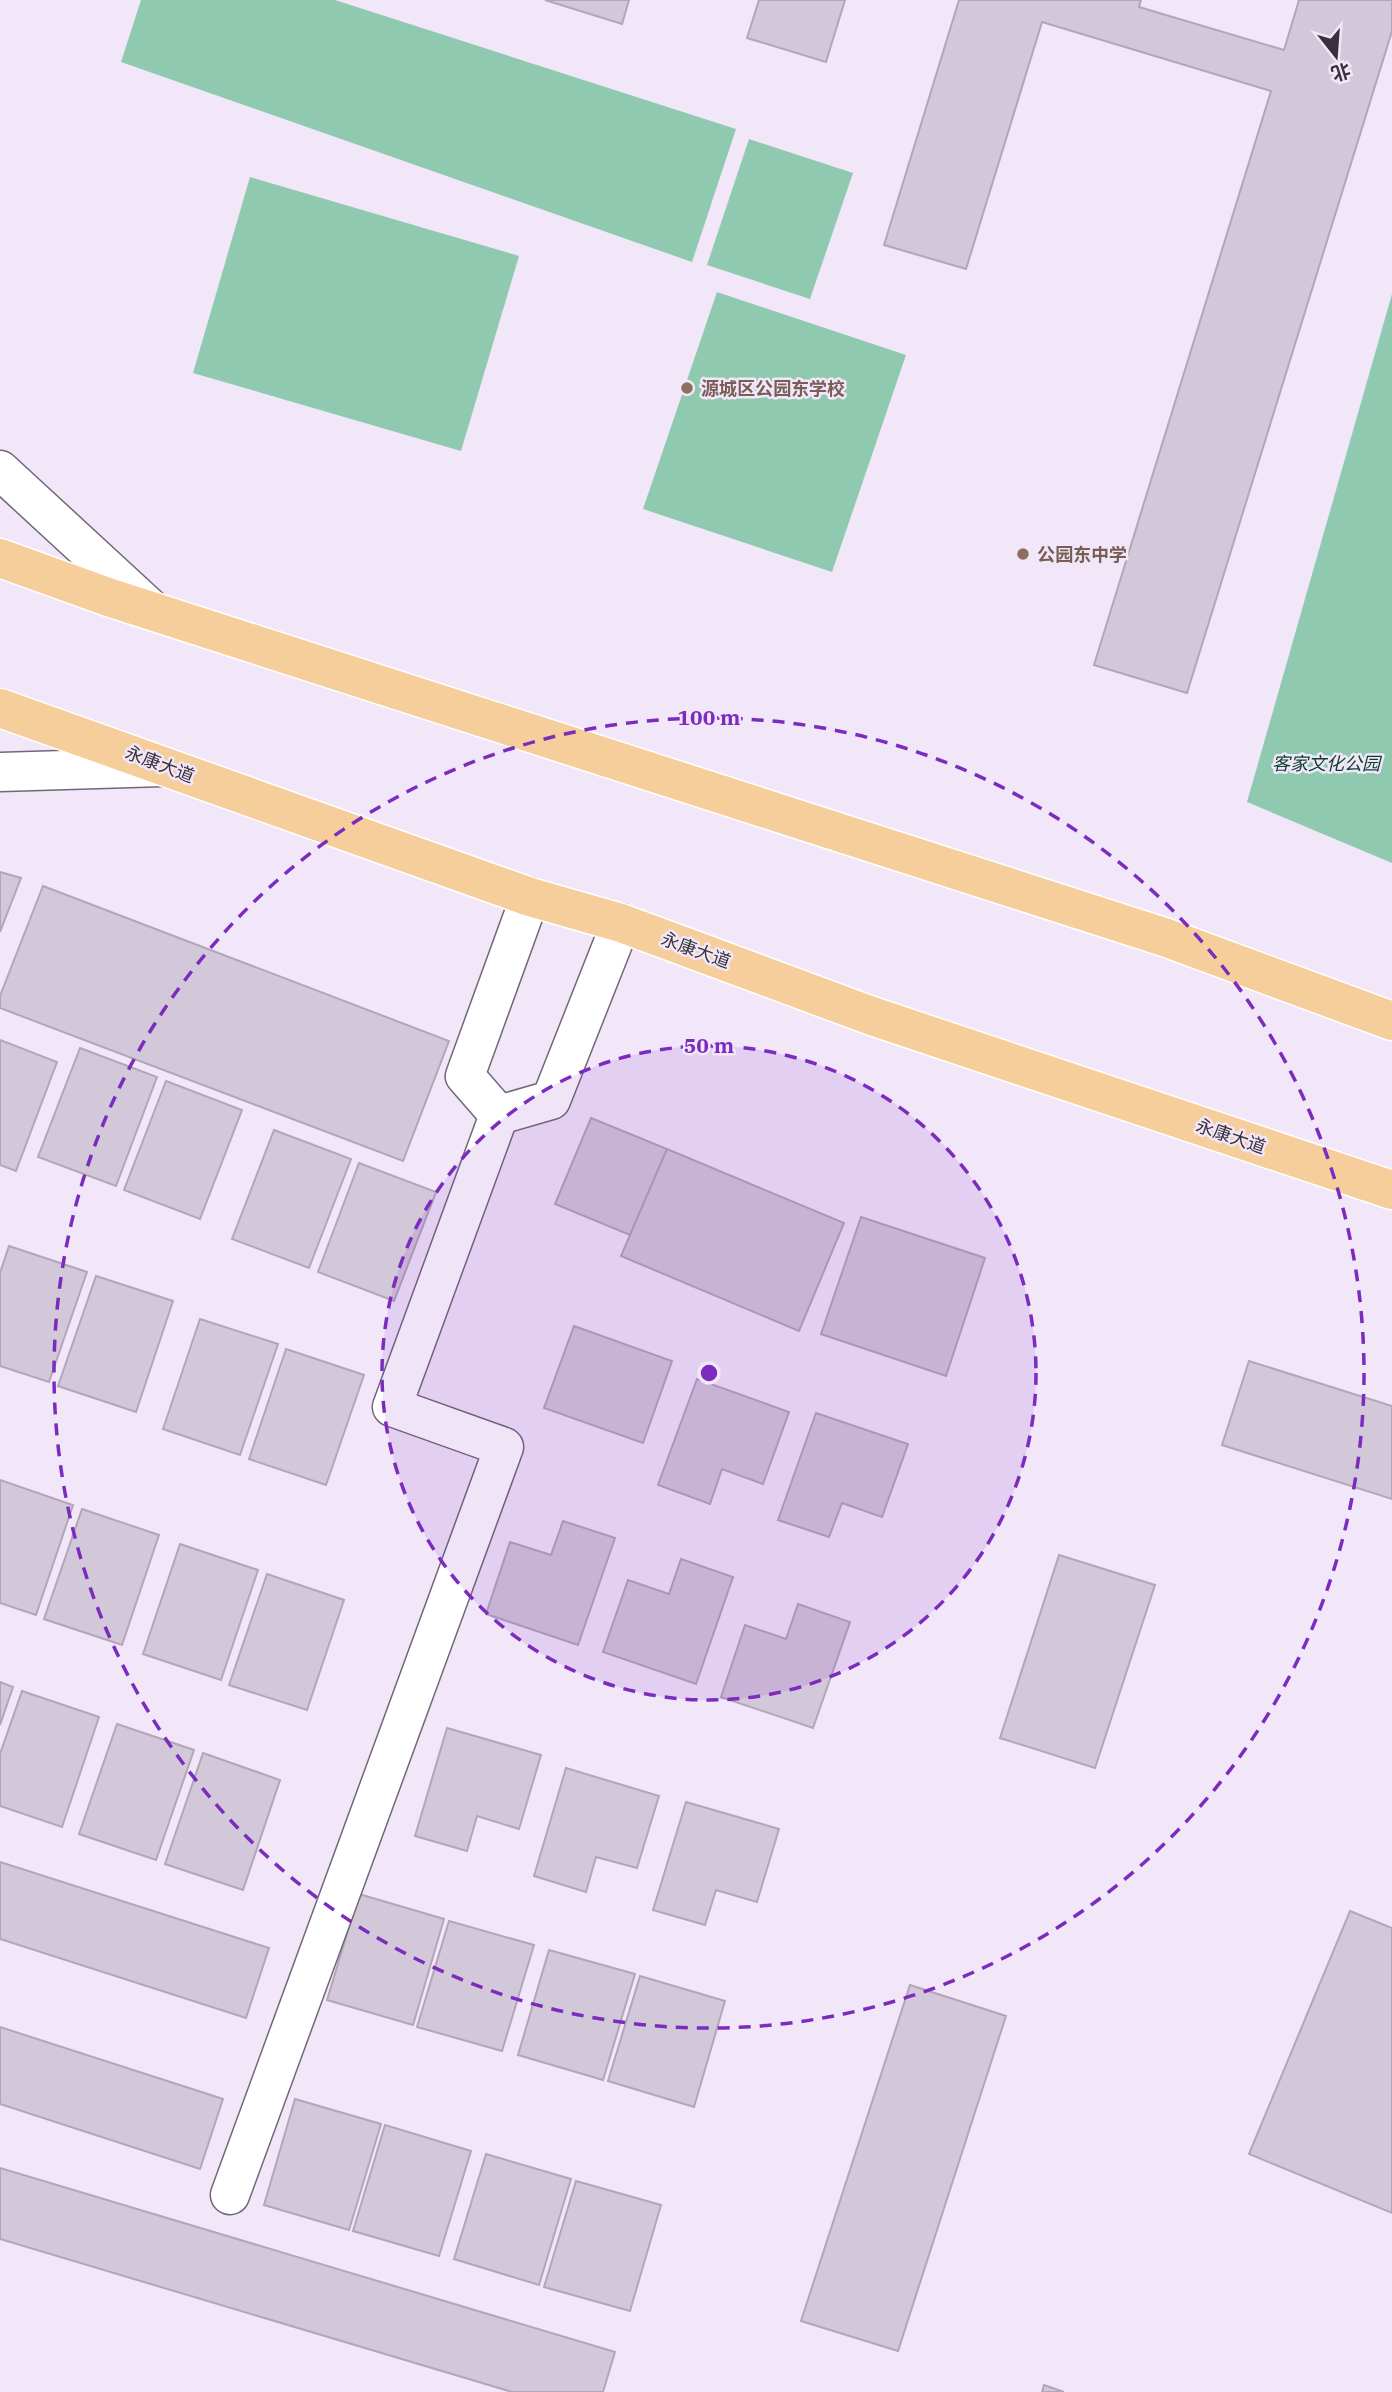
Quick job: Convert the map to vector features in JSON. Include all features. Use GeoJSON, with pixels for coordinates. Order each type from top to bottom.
{"type":"FeatureCollection","features":[{"type":"Feature","properties":{"kind":"main road"},"geometry":{"type":"LineString","coordinates":[[0,558],[153,611],[1167,938],[1392,1021]]}},
{"type":"Feature","properties":{"kind":"main road","name":"永康大道"},"geometry":{"type":"LineString","coordinates":[[0,708],[530,897],[621,923],[872,1016],[1392,1191]]}},
{"type":"Feature","properties":{"kind":"street"},"geometry":{"type":"LineString","coordinates":[[0,470],[153,611]]}},
{"type":"Feature","properties":{"kind":"street"},"geometry":{"type":"LineString","coordinates":[[0,772],[165,767]]}},
{"type":"Feature","properties":{"kind":"street"},"geometry":{"type":"LineString","coordinates":[[499,1115],[465,1076],[530,897]]}},
{"type":"Feature","properties":{"kind":"street"},"geometry":{"type":"LineString","coordinates":[[499,1115],[551,1100],[621,923]]}},
{"type":"Feature","properties":{"kind":"street"},"geometry":{"type":"LineString","coordinates":[[230,2196],[504,1447],[392,1407],[499,1115]]}},
{"type":"Feature","properties":{"kind":"green space"},"geometry":{"type":"Polygon","coordinates":[[[141,0],[335,0],[736,129],[692,262],[121,62],[141,0]]]}},
{"type":"Feature","properties":{"kind":"green space"},"geometry":{"type":"Polygon","coordinates":[[[749,139],[853,173],[810,299],[707,265],[749,139]]]}},
{"type":"Feature","properties":{"kind":"green space"},"geometry":{"type":"Polygon","coordinates":[[[250,177],[519,256],[461,451],[193,373],[250,177]]]}},
{"type":"Feature","properties":{"kind":"green space"},"geometry":{"type":"Polygon","coordinates":[[[717,292],[906,355],[832,572],[643,509],[717,292]]]}},
{"type":"Feature","properties":{"kind":"green space","name":"客家文化公园"},"geometry":{"type":"Polygon","coordinates":[[[1392,294],[1392,863],[1247,802],[1392,294]]]}},
{"type":"Feature","properties":{"kind":"building"},"geometry":{"type":"Polygon","coordinates":[[[545,0],[629,0],[622,24],[545,0]]]}},
{"type":"Feature","properties":{"kind":"building"},"geometry":{"type":"Polygon","coordinates":[[[759,0],[845,0],[826,62],[747,38],[759,0]]]}},
{"type":"Feature","properties":{"kind":"building"},"geometry":{"type":"Polygon","coordinates":[[[959,0],[1141,0],[1139,7],[1284,50],[1299,0],[1392,0],[1392,31],[1187,693],[1094,665],[1271,91],[1042,22],[966,269],[884,245],[959,0]]]}},
{"type":"Feature","properties":{"kind":"building"},"geometry":{"type":"Polygon","coordinates":[[[0,872],[21,878],[0,932],[0,872]]]}},
{"type":"Feature","properties":{"kind":"building"},"geometry":{"type":"Polygon","coordinates":[[[43,886],[449,1041],[403,1161],[0,1008],[0,996],[43,886]]]}},
{"type":"Feature","properties":{"kind":"building"},"geometry":{"type":"Polygon","coordinates":[[[0,1040],[57,1062],[16,1171],[0,1165],[0,1040]]]}},
{"type":"Feature","properties":{"kind":"building"},"geometry":{"type":"Polygon","coordinates":[[[80,1048],[157,1077],[116,1186],[38,1157],[80,1048]]]}},
{"type":"Feature","properties":{"kind":"building"},"geometry":{"type":"Polygon","coordinates":[[[166,1081],[242,1110],[200,1219],[124,1190],[166,1081]]]}},
{"type":"Feature","properties":{"kind":"building"},"geometry":{"type":"Polygon","coordinates":[[[591,1118],[667,1149],[630,1235],[555,1204],[591,1118]]]}},
{"type":"Feature","properties":{"kind":"building"},"geometry":{"type":"Polygon","coordinates":[[[274,1130],[351,1159],[309,1268],[232,1239],[274,1130]]]}},
{"type":"Feature","properties":{"kind":"building"},"geometry":{"type":"Polygon","coordinates":[[[667,1149],[844,1223],[799,1331],[621,1256],[667,1149]]]}},
{"type":"Feature","properties":{"kind":"building"},"geometry":{"type":"Polygon","coordinates":[[[359,1163],[436,1192],[394,1301],[318,1272],[359,1163]]]}},
{"type":"Feature","properties":{"kind":"building"},"geometry":{"type":"Polygon","coordinates":[[[861,1217],[985,1258],[946,1376],[821,1334],[861,1217]]]}},
{"type":"Feature","properties":{"kind":"building"},"geometry":{"type":"Polygon","coordinates":[[[9,1246],[87,1272],[49,1382],[0,1366],[0,1273],[9,1246]]]}},
{"type":"Feature","properties":{"kind":"building"},"geometry":{"type":"Polygon","coordinates":[[[96,1276],[173,1301],[136,1412],[58,1386],[96,1276]]]}},
{"type":"Feature","properties":{"kind":"building"},"geometry":{"type":"Polygon","coordinates":[[[200,1319],[278,1344],[240,1455],[163,1429],[200,1319]]]}},
{"type":"Feature","properties":{"kind":"building"},"geometry":{"type":"Polygon","coordinates":[[[574,1326],[672,1361],[643,1443],[544,1408],[574,1326]]]}},
{"type":"Feature","properties":{"kind":"building"},"geometry":{"type":"Polygon","coordinates":[[[286,1349],[364,1375],[326,1485],[249,1459],[286,1349]]]}},
{"type":"Feature","properties":{"kind":"building"},"geometry":{"type":"Polygon","coordinates":[[[1249,1361],[1392,1406],[1392,1499],[1222,1445],[1249,1361]]]}},
{"type":"Feature","properties":{"kind":"building"},"geometry":{"type":"Polygon","coordinates":[[[697,1379],[789,1412],[763,1484],[722,1469],[710,1504],[658,1485],[697,1379]]]}},
{"type":"Feature","properties":{"kind":"building"},"geometry":{"type":"Polygon","coordinates":[[[816,1413],[908,1444],[882,1517],[842,1503],[829,1537],[778,1520],[816,1413]]]}},
{"type":"Feature","properties":{"kind":"building"},"geometry":{"type":"Polygon","coordinates":[[[0,1480],[73,1505],[36,1615],[0,1603],[0,1480]]]}},
{"type":"Feature","properties":{"kind":"building"},"geometry":{"type":"Polygon","coordinates":[[[82,1509],[159,1535],[122,1645],[44,1619],[82,1509]]]}},
{"type":"Feature","properties":{"kind":"building"},"geometry":{"type":"Polygon","coordinates":[[[563,1521],[615,1538],[578,1645],[486,1614],[510,1542],[551,1555],[563,1521]]]}},
{"type":"Feature","properties":{"kind":"building"},"geometry":{"type":"Polygon","coordinates":[[[180,1544],[258,1570],[221,1680],[143,1654],[180,1544]]]}},
{"type":"Feature","properties":{"kind":"building"},"geometry":{"type":"Polygon","coordinates":[[[1059,1555],[1155,1585],[1095,1768],[1000,1738],[1059,1555]]]}},
{"type":"Feature","properties":{"kind":"building"},"geometry":{"type":"Polygon","coordinates":[[[681,1559],[733,1577],[696,1684],[603,1652],[628,1580],[669,1594],[681,1559]]]}},
{"type":"Feature","properties":{"kind":"building"},"geometry":{"type":"Polygon","coordinates":[[[267,1574],[344,1600],[307,1710],[229,1685],[267,1574]]]}},
{"type":"Feature","properties":{"kind":"building"},"geometry":{"type":"Polygon","coordinates":[[[798,1604],[850,1622],[813,1728],[721,1697],[745,1625],[786,1639],[798,1604]]]}},
{"type":"Feature","properties":{"kind":"building"},"geometry":{"type":"Polygon","coordinates":[[[0,1682],[13,1687],[0,1725],[0,1682]]]}},
{"type":"Feature","properties":{"kind":"building"},"geometry":{"type":"Polygon","coordinates":[[[22,1691],[99,1717],[62,1827],[0,1806],[0,1754],[22,1691]]]}},
{"type":"Feature","properties":{"kind":"building"},"geometry":{"type":"Polygon","coordinates":[[[117,1724],[194,1750],[156,1860],[79,1834],[117,1724]]]}},
{"type":"Feature","properties":{"kind":"building"},"geometry":{"type":"Polygon","coordinates":[[[447,1728],[541,1755],[519,1829],[477,1816],[467,1851],[415,1836],[447,1728]]]}},
{"type":"Feature","properties":{"kind":"building"},"geometry":{"type":"Polygon","coordinates":[[[203,1753],[280,1780],[243,1890],[165,1864],[203,1753]]]}},
{"type":"Feature","properties":{"kind":"building"},"geometry":{"type":"Polygon","coordinates":[[[566,1768],[659,1796],[637,1868],[596,1857],[586,1892],[534,1876],[566,1768]]]}},
{"type":"Feature","properties":{"kind":"building"},"geometry":{"type":"Polygon","coordinates":[[[686,1802],[779,1829],[757,1902],[716,1890],[705,1925],[653,1910],[686,1802]]]}},
{"type":"Feature","properties":{"kind":"building"},"geometry":{"type":"Polygon","coordinates":[[[0,1862],[269,1948],[246,2018],[0,1939],[0,1862]]]}},
{"type":"Feature","properties":{"kind":"building"},"geometry":{"type":"Polygon","coordinates":[[[359,1894],[444,1919],[413,2025],[327,2000],[359,1894]]]}},
{"type":"Feature","properties":{"kind":"building"},"geometry":{"type":"Polygon","coordinates":[[[1350,1911],[1392,1928],[1392,2213],[1249,2154],[1350,1911]]]}},
{"type":"Feature","properties":{"kind":"building"},"geometry":{"type":"Polygon","coordinates":[[[449,1921],[534,1945],[502,2051],[417,2027],[449,1921]]]}},
{"type":"Feature","properties":{"kind":"building"},"geometry":{"type":"Polygon","coordinates":[[[549,1950],[635,1974],[603,2080],[518,2055],[549,1950]]]}},
{"type":"Feature","properties":{"kind":"building"},"geometry":{"type":"Polygon","coordinates":[[[640,1976],[725,2001],[694,2107],[608,2081],[640,1976]]]}},
{"type":"Feature","properties":{"kind":"building"},"geometry":{"type":"Polygon","coordinates":[[[910,1985],[1006,2016],[898,2351],[801,2321],[910,1985]]]}},
{"type":"Feature","properties":{"kind":"building"},"geometry":{"type":"Polygon","coordinates":[[[0,2027],[223,2099],[200,2169],[0,2104],[0,2027]]]}},
{"type":"Feature","properties":{"kind":"building"},"geometry":{"type":"Polygon","coordinates":[[[295,2099],[381,2124],[349,2230],[264,2205],[295,2099]]]}},
{"type":"Feature","properties":{"kind":"building"},"geometry":{"type":"Polygon","coordinates":[[[385,2125],[471,2151],[439,2256],[353,2231],[385,2125]]]}},
{"type":"Feature","properties":{"kind":"building"},"geometry":{"type":"Polygon","coordinates":[[[486,2154],[571,2179],[539,2285],[454,2259],[486,2154]]]}},
{"type":"Feature","properties":{"kind":"building"},"geometry":{"type":"Polygon","coordinates":[[[0,2168],[615,2352],[603,2392],[512,2392],[0,2239],[0,2168]]]}},
{"type":"Feature","properties":{"kind":"building"},"geometry":{"type":"Polygon","coordinates":[[[576,2181],[661,2205],[630,2311],[544,2287],[576,2181]]]}},
{"type":"Feature","properties":{"kind":"building"},"geometry":{"type":"Polygon","coordinates":[[[1044,2385],[1064,2392],[1042,2392],[1044,2385]]]}},
{"type":"Feature","properties":{"kind":"place","name":"源城区公园东学校"},"geometry":{"type":"Point","coordinates":[687,388]}},
{"type":"Feature","properties":{"kind":"place","name":"公园东中学"},"geometry":{"type":"Point","coordinates":[1023,554]}}]}
